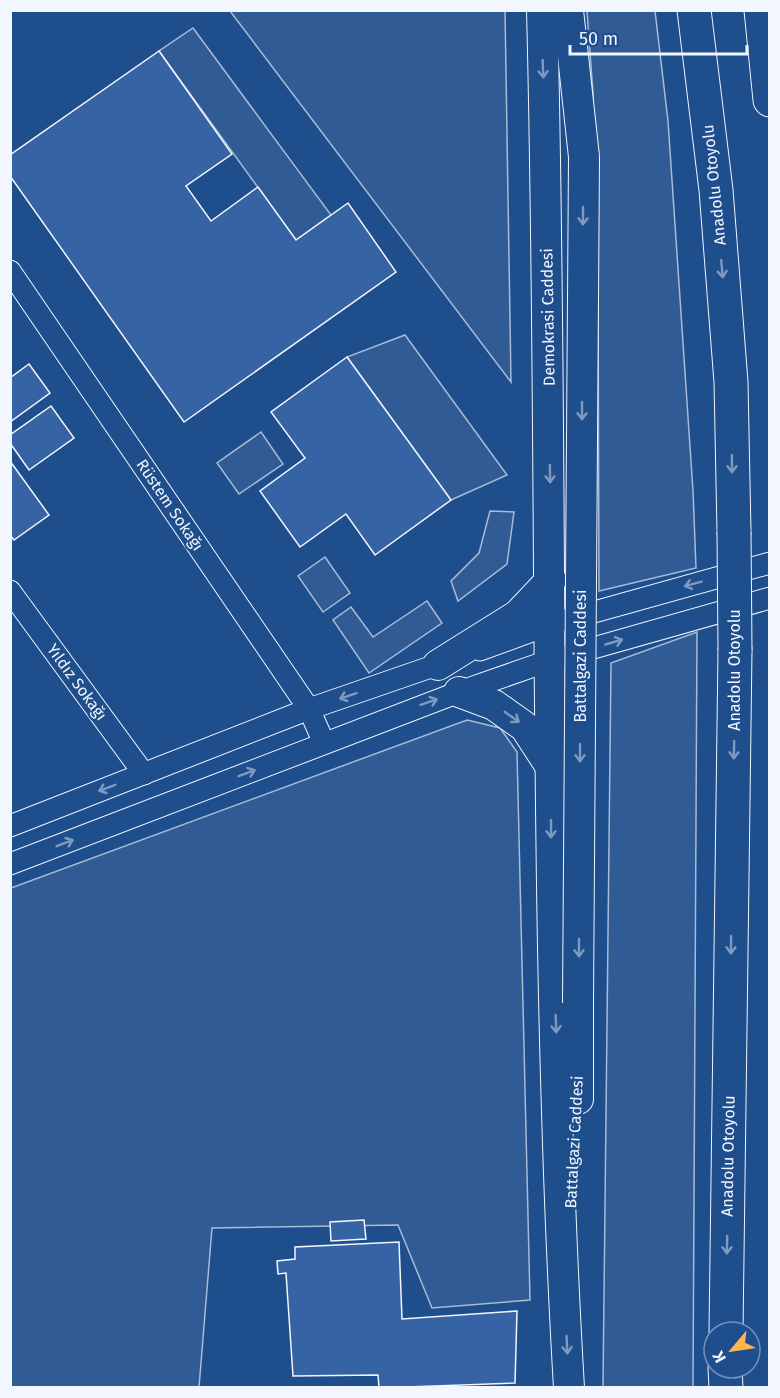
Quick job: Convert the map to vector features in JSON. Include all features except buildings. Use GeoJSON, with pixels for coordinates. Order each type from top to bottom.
{"type":"FeatureCollection","features":[{"type":"Feature","properties":{"kind":"highway"},"geometry":{"type":"LineString","coordinates":[[685,10],[716,190]]}},
{"type":"Feature","properties":{"kind":"highway","name":"Anadolu Otoyolu"},"geometry":{"type":"LineString","coordinates":[[694,10],[716,190],[731,382],[735,650],[726,1320]]}},
{"type":"Feature","properties":{"kind":"highway"},"geometry":{"type":"LineString","coordinates":[[761,10],[770,100]]}},
{"type":"Feature","properties":{"kind":"main road","name":"Demokrasi Caddesi"},"geometry":{"type":"LineString","coordinates":[[542,10],[551,624]]}},
{"type":"Feature","properties":{"kind":"main road","name":"Battalgazi Caddesi"},"geometry":{"type":"LineString","coordinates":[[564,1302],[578,1103],[584,157],[568,10]]}},
{"type":"Feature","properties":{"kind":"main road"},"geometry":{"type":"LineString","coordinates":[[438,664],[518,615],[551,580]]}},
{"type":"Feature","properties":{"kind":"main road","name":"Battalgazi Caddesi"},"geometry":{"type":"LineString","coordinates":[[551,624],[552,883],[564,1302],[569,1388]]}},
{"type":"Feature","properties":{"kind":"main road"},"geometry":{"type":"LineString","coordinates":[[459,692],[494,705],[525,727],[551,767]]}},
{"type":"Feature","properties":{"kind":"street","name":"Rüstem Sokağı"},"geometry":{"type":"LineString","coordinates":[[10,271],[309,709],[324,743]]}},
{"type":"Feature","properties":{"kind":"street"},"geometry":{"type":"LineString","coordinates":[[10,826],[309,709],[551,624],[770,563]]}},
{"type":"Feature","properties":{"kind":"street","name":"Yıldız Sokağı"},"geometry":{"type":"LineString","coordinates":[[10,591],[144,774]]}},
{"type":"Feature","properties":{"kind":"street"},"geometry":{"type":"LineString","coordinates":[[10,864],[459,692],[551,660],[770,598]]}},
{"type":"Feature","properties":{"kind":"shaded area"},"geometry":{"type":"Polygon","coordinates":[[[230,11],[505,11],[511,382],[230,11]]]}},
{"type":"Feature","properties":{"kind":"shaded area"},"geometry":{"type":"Polygon","coordinates":[[[587,11],[655,11],[668,121],[693,491],[696,568],[599,591],[598,271],[593,93],[587,11]]]}},
{"type":"Feature","properties":{"kind":"shaded area"},"geometry":{"type":"Polygon","coordinates":[[[193,28],[331,215],[296,240],[159,51],[193,28]]]}},
{"type":"Feature","properties":{"kind":"shaded area"},"geometry":{"type":"Polygon","coordinates":[[[405,335],[507,475],[451,500],[347,357],[405,335]]]}},
{"type":"Feature","properties":{"kind":"shaded area"},"geometry":{"type":"Polygon","coordinates":[[[261,432],[283,464],[239,494],[217,463],[261,432]]]}},
{"type":"Feature","properties":{"kind":"shaded area"},"geometry":{"type":"Polygon","coordinates":[[[490,511],[514,512],[507,564],[458,601],[451,581],[479,553],[490,511]]]}},
{"type":"Feature","properties":{"kind":"shaded area"},"geometry":{"type":"Polygon","coordinates":[[[325,557],[350,593],[323,612],[298,576],[325,557]]]}},
{"type":"Feature","properties":{"kind":"shaded area"},"geometry":{"type":"Polygon","coordinates":[[[427,601],[442,623],[369,673],[333,620],[351,607],[373,637],[427,601]]]}},
{"type":"Feature","properties":{"kind":"shaded area"},"geometry":{"type":"Polygon","coordinates":[[[697,632],[693,1387],[603,1387],[611,663],[697,632]]]}},
{"type":"Feature","properties":{"kind":"shaded area"},"geometry":{"type":"Polygon","coordinates":[[[467,720],[500,728],[517,752],[530,1300],[432,1308],[398,1225],[212,1228],[199,1387],[11,1388],[11,888],[467,720]]]}}]}
